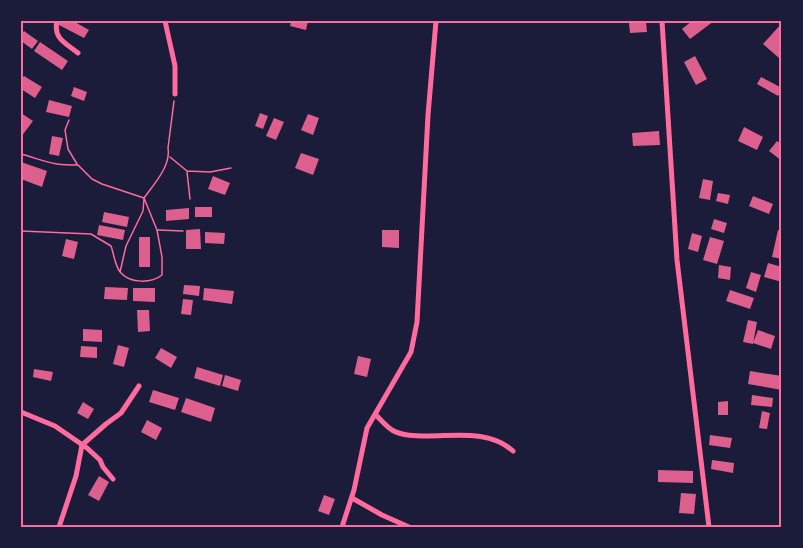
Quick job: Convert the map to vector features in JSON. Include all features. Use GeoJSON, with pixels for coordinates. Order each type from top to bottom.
{"type":"FeatureCollection","features":[{"type":"Feature","properties":{"kind":"street"},"geometry":{"type":"LineString","coordinates":[[57,21],[59,39],[78,52]]}},
{"type":"Feature","properties":{"kind":"street"},"geometry":{"type":"LineString","coordinates":[[165,21],[175,66],[175,94]]}},
{"type":"Feature","properties":{"kind":"street"},"geometry":{"type":"LineString","coordinates":[[342,527],[352,498],[367,428],[411,352],[417,322],[427,126],[436,21]]}},
{"type":"Feature","properties":{"kind":"street"},"geometry":{"type":"LineString","coordinates":[[662,21],[677,260],[709,527]]}},
{"type":"Feature","properties":{"kind":"street"},"geometry":{"type":"LineString","coordinates":[[59,527],[76,476],[82,445],[121,413],[139,386]]}},
{"type":"Feature","properties":{"kind":"street"},"geometry":{"type":"LineString","coordinates":[[21,412],[56,426],[100,460],[113,479]]}},
{"type":"Feature","properties":{"kind":"street"},"geometry":{"type":"LineString","coordinates":[[375,414],[392,430],[412,436],[486,437],[505,444],[513,451]]}},
{"type":"Feature","properties":{"kind":"street"},"geometry":{"type":"LineString","coordinates":[[352,498],[409,527]]}},
{"type":"Feature","properties":{"kind":"path"},"geometry":{"type":"LineString","coordinates":[[120,273],[126,246],[143,211],[144,198],[162,172],[169,156],[175,94]]}},
{"type":"Feature","properties":{"kind":"path"},"geometry":{"type":"LineString","coordinates":[[21,231],[91,234],[111,246],[120,273],[128,279],[156,279],[162,275],[162,257],[157,230],[144,198],[92,179],[78,165],[68,149],[65,130],[69,120]]}},
{"type":"Feature","properties":{"kind":"path"},"geometry":{"type":"LineString","coordinates":[[21,154],[56,164],[78,165]]}},
{"type":"Feature","properties":{"kind":"path"},"geometry":{"type":"LineString","coordinates":[[169,156],[187,171],[210,172],[231,168]]}},
{"type":"Feature","properties":{"kind":"path"},"geometry":{"type":"LineString","coordinates":[[187,171],[190,199]]}},
{"type":"Feature","properties":{"kind":"path"},"geometry":{"type":"LineString","coordinates":[[157,230],[183,231]]}},
{"type":"Feature","properties":{"kind":"building"},"geometry":{"type":"Polygon","coordinates":[[[59,21],[73,21],[89,30],[84,38],[57,24],[59,21]]]}},
{"type":"Feature","properties":{"kind":"building"},"geometry":{"type":"Polygon","coordinates":[[[291,21],[308,21],[306,30],[290,26],[291,21]]]}},
{"type":"Feature","properties":{"kind":"building"},"geometry":{"type":"Polygon","coordinates":[[[692,21],[714,21],[690,39],[682,29],[692,21]]]}},
{"type":"Feature","properties":{"kind":"building"},"geometry":{"type":"Polygon","coordinates":[[[646,22],[647,32],[630,33],[629,23],[646,22]]]}},
{"type":"Feature","properties":{"kind":"building"},"geometry":{"type":"Polygon","coordinates":[[[782,23],[782,55],[779,58],[763,44],[782,23]]]}},
{"type":"Feature","properties":{"kind":"building"},"geometry":{"type":"Polygon","coordinates":[[[24,31],[38,41],[32,49],[21,41],[24,31]]]}},
{"type":"Feature","properties":{"kind":"building"},"geometry":{"type":"Polygon","coordinates":[[[40,42],[68,61],[62,70],[34,51],[40,42]]]}},
{"type":"Feature","properties":{"kind":"building"},"geometry":{"type":"Polygon","coordinates":[[[695,56],[707,79],[696,85],[684,62],[695,56]]]}},
{"type":"Feature","properties":{"kind":"building"},"geometry":{"type":"Polygon","coordinates":[[[24,76],[42,87],[35,98],[21,89],[21,80],[24,76]]]}},
{"type":"Feature","properties":{"kind":"building"},"geometry":{"type":"Polygon","coordinates":[[[761,77],[782,88],[778,96],[757,84],[761,77]]]}},
{"type":"Feature","properties":{"kind":"building"},"geometry":{"type":"Polygon","coordinates":[[[74,87],[87,92],[84,101],[71,96],[74,87]]]}},
{"type":"Feature","properties":{"kind":"building"},"geometry":{"type":"Polygon","coordinates":[[[49,100],[72,106],[69,117],[46,112],[49,100]]]}},
{"type":"Feature","properties":{"kind":"building"},"geometry":{"type":"Polygon","coordinates":[[[21,113],[33,121],[21,137],[21,113]]]}},
{"type":"Feature","properties":{"kind":"building"},"geometry":{"type":"Polygon","coordinates":[[[260,113],[268,116],[263,129],[255,126],[260,113]]]}},
{"type":"Feature","properties":{"kind":"building"},"geometry":{"type":"Polygon","coordinates":[[[308,114],[319,118],[313,135],[301,130],[308,114]]]}},
{"type":"Feature","properties":{"kind":"building"},"geometry":{"type":"Polygon","coordinates":[[[274,118],[284,122],[276,140],[266,136],[274,118]]]}},
{"type":"Feature","properties":{"kind":"building"},"geometry":{"type":"Polygon","coordinates":[[[744,127],[763,137],[757,150],[738,141],[744,127]]]}},
{"type":"Feature","properties":{"kind":"building"},"geometry":{"type":"Polygon","coordinates":[[[659,131],[660,145],[633,146],[632,133],[659,131]]]}},
{"type":"Feature","properties":{"kind":"building"},"geometry":{"type":"Polygon","coordinates":[[[52,136],[63,138],[59,156],[49,154],[52,136]]]}},
{"type":"Feature","properties":{"kind":"building"},"geometry":{"type":"Polygon","coordinates":[[[777,141],[782,145],[782,161],[769,151],[777,141]]]}},
{"type":"Feature","properties":{"kind":"building"},"geometry":{"type":"Polygon","coordinates":[[[301,153],[319,159],[313,175],[295,168],[301,153]]]}},
{"type":"Feature","properties":{"kind":"building"},"geometry":{"type":"Polygon","coordinates":[[[21,162],[47,171],[42,187],[21,179],[21,162]]]}},
{"type":"Feature","properties":{"kind":"building"},"geometry":{"type":"Polygon","coordinates":[[[213,176],[230,183],[225,195],[208,189],[213,176]]]}},
{"type":"Feature","properties":{"kind":"building"},"geometry":{"type":"Polygon","coordinates":[[[703,179],[713,181],[710,200],[699,198],[703,179]]]}},
{"type":"Feature","properties":{"kind":"building"},"geometry":{"type":"Polygon","coordinates":[[[718,193],[730,195],[728,204],[716,201],[718,193]]]}},
{"type":"Feature","properties":{"kind":"building"},"geometry":{"type":"Polygon","coordinates":[[[753,196],[773,204],[769,214],[749,206],[753,196]]]}},
{"type":"Feature","properties":{"kind":"building"},"geometry":{"type":"Polygon","coordinates":[[[195,207],[212,207],[212,217],[195,217],[195,207]]]}},
{"type":"Feature","properties":{"kind":"building"},"geometry":{"type":"Polygon","coordinates":[[[189,208],[189,219],[166,221],[166,210],[189,208]]]}},
{"type":"Feature","properties":{"kind":"building"},"geometry":{"type":"Polygon","coordinates":[[[104,212],[129,217],[127,227],[102,222],[104,212]]]}},
{"type":"Feature","properties":{"kind":"building"},"geometry":{"type":"Polygon","coordinates":[[[714,219],[727,223],[724,233],[711,229],[714,219]]]}},
{"type":"Feature","properties":{"kind":"building"},"geometry":{"type":"Polygon","coordinates":[[[99,225],[125,230],[123,240],[97,235],[99,225]]]}},
{"type":"Feature","properties":{"kind":"building"},"geometry":{"type":"Polygon","coordinates":[[[200,229],[201,249],[186,249],[186,230],[200,229]]]}},
{"type":"Feature","properties":{"kind":"building"},"geometry":{"type":"Polygon","coordinates":[[[382,230],[399,230],[399,248],[382,247],[382,230]]]}},
{"type":"Feature","properties":{"kind":"building"},"geometry":{"type":"Polygon","coordinates":[[[778,230],[782,231],[782,259],[772,257],[778,230]]]}},
{"type":"Feature","properties":{"kind":"building"},"geometry":{"type":"Polygon","coordinates":[[[205,232],[225,233],[224,244],[205,243],[205,232]]]}},
{"type":"Feature","properties":{"kind":"building"},"geometry":{"type":"Polygon","coordinates":[[[692,233],[702,236],[698,252],[688,249],[692,233]]]}},
{"type":"Feature","properties":{"kind":"building"},"geometry":{"type":"Polygon","coordinates":[[[139,237],[150,237],[150,267],[139,267],[139,237]]]}},
{"type":"Feature","properties":{"kind":"building"},"geometry":{"type":"Polygon","coordinates":[[[710,237],[724,241],[717,264],[703,260],[710,237]]]}},
{"type":"Feature","properties":{"kind":"building"},"geometry":{"type":"Polygon","coordinates":[[[66,239],[78,242],[74,259],[62,256],[66,239]]]}},
{"type":"Feature","properties":{"kind":"building"},"geometry":{"type":"Polygon","coordinates":[[[768,263],[782,267],[782,282],[764,277],[768,263]]]}},
{"type":"Feature","properties":{"kind":"building"},"geometry":{"type":"Polygon","coordinates":[[[719,265],[731,267],[730,280],[718,278],[719,265]]]}},
{"type":"Feature","properties":{"kind":"building"},"geometry":{"type":"Polygon","coordinates":[[[751,272],[761,275],[756,292],[746,288],[751,272]]]}},
{"type":"Feature","properties":{"kind":"building"},"geometry":{"type":"Polygon","coordinates":[[[184,285],[200,286],[199,296],[183,294],[184,285]]]}},
{"type":"Feature","properties":{"kind":"building"},"geometry":{"type":"Polygon","coordinates":[[[105,287],[128,288],[127,300],[104,299],[105,287]]]}},
{"type":"Feature","properties":{"kind":"building"},"geometry":{"type":"Polygon","coordinates":[[[133,288],[155,288],[155,302],[133,301],[133,288]]]}},
{"type":"Feature","properties":{"kind":"building"},"geometry":{"type":"Polygon","coordinates":[[[204,288],[234,291],[232,304],[203,300],[204,288]]]}},
{"type":"Feature","properties":{"kind":"building"},"geometry":{"type":"Polygon","coordinates":[[[730,290],[754,298],[750,309],[726,301],[730,290]]]}},
{"type":"Feature","properties":{"kind":"building"},"geometry":{"type":"Polygon","coordinates":[[[183,299],[193,300],[191,315],[181,314],[183,299]]]}},
{"type":"Feature","properties":{"kind":"building"},"geometry":{"type":"Polygon","coordinates":[[[137,310],[149,310],[150,331],[138,332],[137,310]]]}},
{"type":"Feature","properties":{"kind":"building"},"geometry":{"type":"Polygon","coordinates":[[[748,320],[757,322],[753,344],[743,342],[748,320]]]}},
{"type":"Feature","properties":{"kind":"building"},"geometry":{"type":"Polygon","coordinates":[[[83,329],[102,330],[102,342],[83,341],[83,329]]]}},
{"type":"Feature","properties":{"kind":"building"},"geometry":{"type":"Polygon","coordinates":[[[758,330],[775,336],[771,349],[753,343],[758,330]]]}},
{"type":"Feature","properties":{"kind":"building"},"geometry":{"type":"Polygon","coordinates":[[[118,345],[129,348],[124,367],[113,364],[118,345]]]}},
{"type":"Feature","properties":{"kind":"building"},"geometry":{"type":"Polygon","coordinates":[[[81,346],[97,347],[97,358],[80,357],[81,346]]]}},
{"type":"Feature","properties":{"kind":"building"},"geometry":{"type":"Polygon","coordinates":[[[161,348],[177,357],[171,368],[155,358],[161,348]]]}},
{"type":"Feature","properties":{"kind":"building"},"geometry":{"type":"Polygon","coordinates":[[[358,356],[371,359],[367,377],[354,374],[358,356]]]}},
{"type":"Feature","properties":{"kind":"building"},"geometry":{"type":"Polygon","coordinates":[[[197,367],[223,375],[220,386],[194,378],[197,367]]]}},
{"type":"Feature","properties":{"kind":"building"},"geometry":{"type":"Polygon","coordinates":[[[34,369],[53,372],[51,381],[33,377],[34,369]]]}},
{"type":"Feature","properties":{"kind":"building"},"geometry":{"type":"Polygon","coordinates":[[[750,371],[782,376],[782,390],[748,384],[750,371]]]}},
{"type":"Feature","properties":{"kind":"building"},"geometry":{"type":"Polygon","coordinates":[[[225,375],[241,380],[238,391],[222,386],[225,375]]]}},
{"type":"Feature","properties":{"kind":"building"},"geometry":{"type":"Polygon","coordinates":[[[153,390],[179,398],[175,410],[149,402],[153,390]]]}},
{"type":"Feature","properties":{"kind":"building"},"geometry":{"type":"Polygon","coordinates":[[[752,395],[773,398],[772,407],[751,405],[752,395]]]}},
{"type":"Feature","properties":{"kind":"building"},"geometry":{"type":"Polygon","coordinates":[[[186,398],[215,408],[211,422],[181,412],[186,398]]]}},
{"type":"Feature","properties":{"kind":"building"},"geometry":{"type":"Polygon","coordinates":[[[728,401],[728,415],[718,415],[718,402],[728,401]]]}},
{"type":"Feature","properties":{"kind":"building"},"geometry":{"type":"Polygon","coordinates":[[[83,402],[94,409],[88,419],[77,413],[83,402]]]}},
{"type":"Feature","properties":{"kind":"building"},"geometry":{"type":"Polygon","coordinates":[[[762,411],[770,413],[767,429],[759,428],[762,411]]]}},
{"type":"Feature","properties":{"kind":"building"},"geometry":{"type":"Polygon","coordinates":[[[147,420],[162,428],[156,440],[141,432],[147,420]]]}},
{"type":"Feature","properties":{"kind":"building"},"geometry":{"type":"Polygon","coordinates":[[[710,435],[732,438],[730,448],[709,445],[710,435]]]}},
{"type":"Feature","properties":{"kind":"building"},"geometry":{"type":"Polygon","coordinates":[[[712,460],[734,463],[733,473],[711,469],[712,460]]]}},
{"type":"Feature","properties":{"kind":"building"},"geometry":{"type":"Polygon","coordinates":[[[658,470],[693,471],[693,483],[658,482],[658,470]]]}},
{"type":"Feature","properties":{"kind":"building"},"geometry":{"type":"Polygon","coordinates":[[[99,476],[109,482],[99,501],[88,495],[99,476]]]}},
{"type":"Feature","properties":{"kind":"building"},"geometry":{"type":"Polygon","coordinates":[[[681,493],[696,494],[694,514],[679,513],[681,493]]]}},
{"type":"Feature","properties":{"kind":"building"},"geometry":{"type":"Polygon","coordinates":[[[324,495],[335,499],[329,515],[318,511],[324,495]]]}}]}
